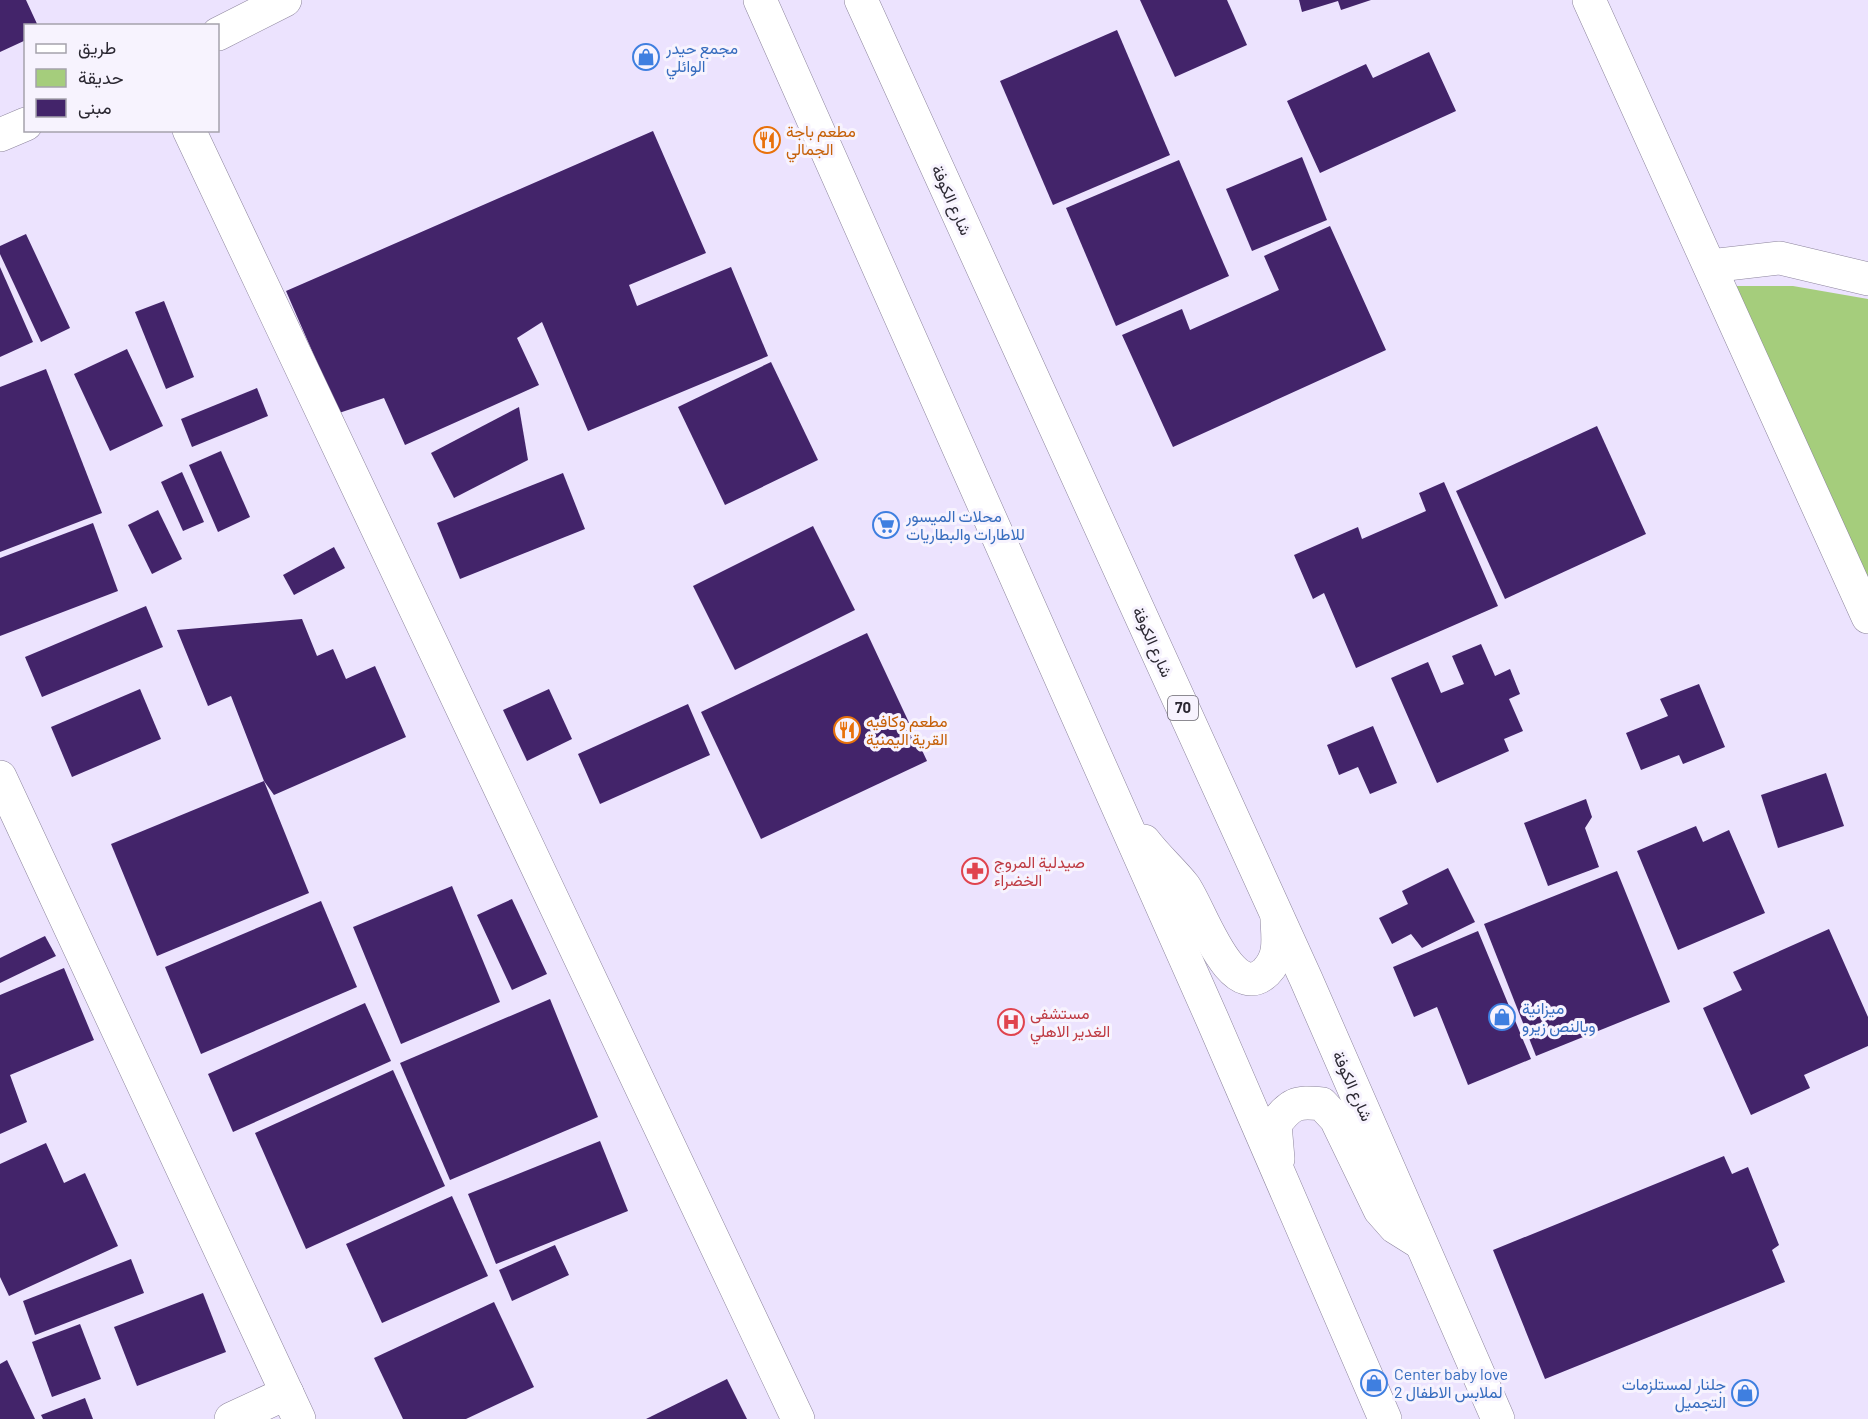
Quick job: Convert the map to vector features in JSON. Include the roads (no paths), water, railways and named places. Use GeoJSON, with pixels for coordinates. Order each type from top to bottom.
{"type":"FeatureCollection","features":[{"type":"Feature","properties":{"kind":"main road"},"geometry":{"type":"LineString","coordinates":[[219,33],[285,0]]}},
{"type":"Feature","properties":{"kind":"main road"},"geometry":{"type":"LineString","coordinates":[[760,0],[1119,809],[1385,1419]]}},
{"type":"Feature","properties":{"kind":"main road","name":"شارع الكوفة"},"geometry":{"type":"LineString","coordinates":[[861,0],[1276,911],[1498,1419]]}},
{"type":"Feature","properties":{"kind":"main road"},"geometry":{"type":"LineString","coordinates":[[1589,0],[1868,617]]}},
{"type":"Feature","properties":{"kind":"main road"},"geometry":{"type":"LineString","coordinates":[[0,135],[24,125]]}},
{"type":"Feature","properties":{"kind":"main road"},"geometry":{"type":"LineString","coordinates":[[190,132],[798,1419]]}},
{"type":"Feature","properties":{"kind":"main road"},"geometry":{"type":"LineString","coordinates":[[1710,266],[1780,258],[1868,279]]}},
{"type":"Feature","properties":{"kind":"main road"},"geometry":{"type":"LineString","coordinates":[[0,777],[293,1406],[231,1419]]}},
{"type":"Feature","properties":{"kind":"main road"},"geometry":{"type":"LineString","coordinates":[[1119,809],[1156,856],[1185,887],[1227,965],[1241,977],[1253,978],[1264,974],[1274,963],[1279,950],[1276,911]]}},
{"type":"Feature","properties":{"kind":"main road"},"geometry":{"type":"LineString","coordinates":[[1280,1176],[1275,1124],[1288,1108],[1306,1102],[1322,1104],[1336,1119],[1380,1210],[1395,1227],[1423,1245]]}},
{"type":"Feature","properties":{"kind":"place","name":"مجمع حيدر الوائلي"},"geometry":{"type":"Point","coordinates":[646,57]}},
{"type":"Feature","properties":{"kind":"place","name":"مطعم باجة الجمالي"},"geometry":{"type":"Point","coordinates":[767,140]}},
{"type":"Feature","properties":{"kind":"place","name":"محلات الميسور للاطارات والبطاريات"},"geometry":{"type":"Point","coordinates":[886,525]}},
{"type":"Feature","properties":{"kind":"place","name":"مطعم وكافيه القرية اليمنية"},"geometry":{"type":"Point","coordinates":[847,730]}},
{"type":"Feature","properties":{"kind":"place","name":"صيدلية المروج الخضراء"},"geometry":{"type":"Point","coordinates":[975,871]}},
{"type":"Feature","properties":{"kind":"place","name":"ميزانية وبالنص زيرو"},"geometry":{"type":"Point","coordinates":[1502,1017]}},
{"type":"Feature","properties":{"kind":"place","name":"مستشفى الغدير الاهلي"},"geometry":{"type":"Point","coordinates":[1011,1022]}},
{"type":"Feature","properties":{"kind":"place","name":"Center baby love لملابس الاطفال 2"},"geometry":{"type":"Point","coordinates":[1374,1383]}},
{"type":"Feature","properties":{"kind":"place","name":"جلنار لمستلزمات التجميل"},"geometry":{"type":"Point","coordinates":[1745,1393]}}]}
